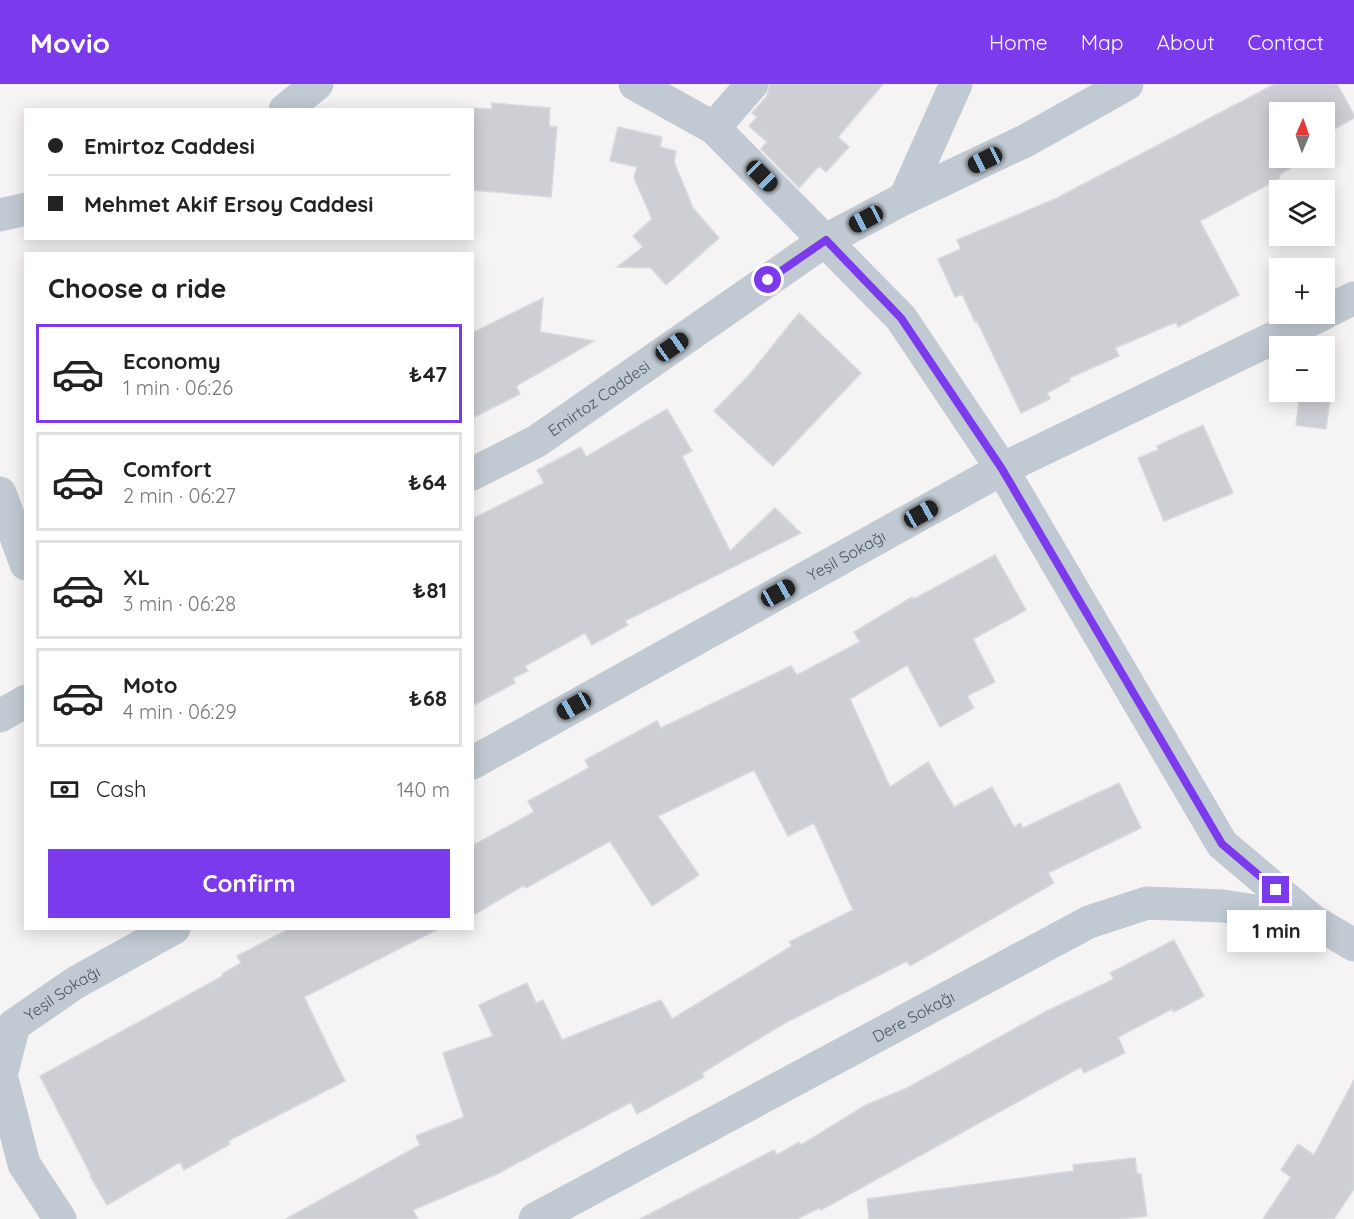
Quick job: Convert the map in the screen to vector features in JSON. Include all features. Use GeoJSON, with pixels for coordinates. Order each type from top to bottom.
{"type":"FeatureCollection","features":[{"type":"Feature","properties":{"kind":"street"},"geometry":{"type":"LineString","coordinates":[[287,108],[317,84]]}},
{"type":"Feature","properties":{"kind":"street"},"geometry":{"type":"LineString","coordinates":[[635,84],[714,128],[901,318],[1002,469],[1222,844],[1313,921],[1354,945]]}},
{"type":"Feature","properties":{"kind":"street"},"geometry":{"type":"LineString","coordinates":[[714,128],[752,84]]}},
{"type":"Feature","properties":{"kind":"street"},"geometry":{"type":"LineString","coordinates":[[905,198],[956,84]]}},
{"type":"Feature","properties":{"kind":"street","name":"Emirtoz Caddesi"},"geometry":{"type":"LineString","coordinates":[[474,473],[537,441],[826,240],[905,198],[1025,141],[1127,84]]}},
{"type":"Feature","properties":{"kind":"street"},"geometry":{"type":"LineString","coordinates":[[0,215],[24,209]]}},
{"type":"Feature","properties":{"kind":"street","name":"Yeşil Sokağı"},"geometry":{"type":"LineString","coordinates":[[1335,308],[1354,298]]}},
{"type":"Feature","properties":{"kind":"street","name":"Yeşil Sokağı"},"geometry":{"type":"LineString","coordinates":[[474,762],[1002,469],[1301,324]]}},
{"type":"Feature","properties":{"kind":"street"},"geometry":{"type":"LineString","coordinates":[[0,493],[24,559]]}},
{"type":"Feature","properties":{"kind":"street"},"geometry":{"type":"LineString","coordinates":[[0,716],[24,702]]}},
{"type":"Feature","properties":{"kind":"street","name":"Dere Sokağı"},"geometry":{"type":"LineString","coordinates":[[535,1219],[1089,922],[1147,903],[1223,906],[1313,921]]}},
{"type":"Feature","properties":{"kind":"street","name":"Yeşil Sokağı"},"geometry":{"type":"LineString","coordinates":[[12,1169],[1,1075],[14,1025],[75,983],[170,930]]}},
{"type":"Feature","properties":{"kind":"street"},"geometry":{"type":"LineString","coordinates":[[12,1169],[60,1219]]}},
{"type":"Feature","properties":{"kind":"building"},"geometry":{"type":"Polygon","coordinates":[[[770,84],[883,84],[838,137],[849,147],[826,172],[819,166],[799,188],[761,149],[767,142],[749,126],[757,117],[752,113],[767,96],[770,84]]]}},
{"type":"Feature","properties":{"kind":"building"},"geometry":{"type":"Polygon","coordinates":[[[1275,84],[1337,84],[1354,115],[1354,118],[1335,129],[1335,102],[1269,102],[1269,168],[1291,168],[1279,175],[1280,178],[1269,180],[1269,184],[1200,221],[1239,295],[1178,327],[1176,322],[1115,348],[1119,356],[1069,378],[1070,381],[1047,393],[1050,399],[1021,413],[977,321],[975,322],[962,294],[955,297],[938,259],[961,249],[957,240],[1055,199],[1275,84]]]}},
{"type":"Feature","properties":{"kind":"building"},"geometry":{"type":"Polygon","coordinates":[[[492,103],[550,108],[549,126],[557,127],[551,197],[474,190],[474,108],[492,109],[492,103]]]}},
{"type":"Feature","properties":{"kind":"building"},"geometry":{"type":"Polygon","coordinates":[[[618,127],[662,137],[660,147],[676,151],[674,162],[693,208],[719,238],[666,285],[651,268],[617,267],[643,247],[633,236],[652,219],[634,178],[637,167],[610,161],[618,127]]]}},
{"type":"Feature","properties":{"kind":"building"},"geometry":{"type":"Polygon","coordinates":[[[543,298],[540,332],[594,341],[516,386],[520,394],[474,417],[474,332],[543,298]]]}},
{"type":"Feature","properties":{"kind":"building"},"geometry":{"type":"Polygon","coordinates":[[[799,313],[861,373],[773,466],[714,411],[749,375],[799,313]]]}},
{"type":"Feature","properties":{"kind":"building"},"geometry":{"type":"Polygon","coordinates":[[[1299,402],[1330,402],[1326,429],[1296,425],[1299,402]]]}},
{"type":"Feature","properties":{"kind":"building"},"geometry":{"type":"Polygon","coordinates":[[[667,409],[692,451],[682,456],[730,551],[775,508],[801,533],[625,621],[628,625],[592,645],[585,633],[525,666],[528,671],[513,678],[515,683],[474,705],[474,518],[544,483],[537,470],[581,447],[586,457],[667,409]]]}},
{"type":"Feature","properties":{"kind":"building"},"geometry":{"type":"Polygon","coordinates":[[[1203,425],[1233,493],[1164,521],[1138,458],[1158,450],[1157,446],[1203,425]]]}},
{"type":"Feature","properties":{"kind":"building"},"geometry":{"type":"Polygon","coordinates":[[[995,555],[1026,610],[973,639],[995,682],[967,696],[974,708],[940,727],[907,665],[850,699],[890,787],[928,762],[954,807],[992,787],[1014,827],[1020,823],[1023,828],[1119,783],[1141,828],[1048,873],[1054,883],[910,966],[907,961],[785,1023],[702,1073],[704,1077],[637,1114],[631,1102],[499,1173],[413,1210],[418,1219],[286,1219],[420,1145],[416,1136],[464,1117],[443,1053],[493,1036],[479,1005],[527,983],[536,1003],[543,1000],[562,1040],[661,1000],[672,1019],[792,946],[789,942],[853,910],[814,823],[788,836],[754,770],[658,816],[699,875],[652,906],[610,841],[526,888],[524,885],[474,915],[474,845],[534,812],[528,801],[589,768],[585,760],[657,721],[661,728],[791,666],[797,675],[860,642],[854,632],[912,597],[914,599],[995,555]]]}},
{"type":"Feature","properties":{"kind":"building"},"geometry":{"type":"Polygon","coordinates":[[[287,930],[436,930],[304,997],[345,1081],[228,1141],[230,1144],[184,1170],[180,1162],[107,1205],[40,1076],[223,976],[222,974],[241,963],[237,956],[287,930]]]}},
{"type":"Feature","properties":{"kind":"building"},"geometry":{"type":"Polygon","coordinates":[[[1174,940],[1204,996],[1174,1012],[1172,1009],[1118,1037],[1125,1053],[1084,1073],[1081,1067],[821,1210],[820,1208],[797,1219],[640,1219],[774,1150],[777,1155],[799,1142],[801,1145],[866,1105],[907,1088],[1045,1012],[1114,979],[1110,973],[1174,940]]]}},
{"type":"Feature","properties":{"kind":"building"},"geometry":{"type":"Polygon","coordinates":[[[1354,1080],[1354,1189],[1334,1219],[1263,1219],[1291,1177],[1281,1170],[1298,1144],[1314,1155],[1354,1080]]]}},
{"type":"Feature","properties":{"kind":"building"},"geometry":{"type":"Polygon","coordinates":[[[1135,1158],[1137,1174],[1141,1174],[1147,1216],[1120,1219],[869,1219],[867,1199],[1074,1171],[1073,1165],[1135,1158]]]}},
{"type":"Feature","properties":{"kind":"route"},"geometry":{"type":"LineString","coordinates":[[768,280],[826,240],[901,318],[1002,469],[1222,844],[1276,890]]}}]}
